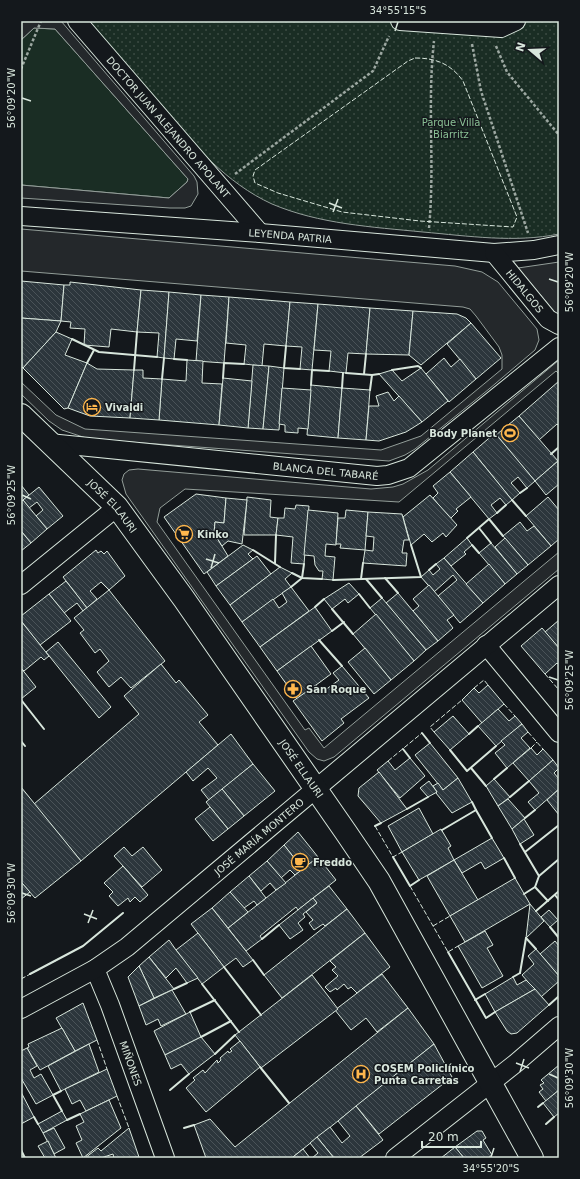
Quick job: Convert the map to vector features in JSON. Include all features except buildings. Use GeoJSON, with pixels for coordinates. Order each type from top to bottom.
{"type":"FeatureCollection","features":[{"type":"Feature","properties":{"kind":"street","name":"DOCTOR JUAN ALEJANDRO APOLANT"},"geometry":{"type":"LineString","coordinates":[[76,21],[218,187],[260,233]]}},
{"type":"Feature","properties":{"kind":"street"},"geometry":{"type":"LineString","coordinates":[[394,28],[436,23],[501,28],[516,21]]}},
{"type":"Feature","properties":{"kind":"street","name":"LEYENDA PATRIA"},"geometry":{"type":"LineString","coordinates":[[21,216],[260,233],[494,253],[534,250],[559,246]]}},
{"type":"Feature","properties":{"kind":"street","name":"HIDALGOS"},"geometry":{"type":"LineString","coordinates":[[494,253],[548,319],[559,325]]}},
{"type":"Feature","properties":{"kind":"street","name":"BLANCA DEL TABARÉ"},"geometry":{"type":"LineString","coordinates":[[49,443],[377,476],[388,475],[409,468],[559,346]]}},
{"type":"Feature","properties":{"kind":"street","name":"JOSÉ ELLAURI"},"geometry":{"type":"LineString","coordinates":[[21,415],[117,508],[184,599],[379,881],[532,1158]]}},
{"type":"Feature","properties":{"kind":"street"},"geometry":{"type":"LineString","coordinates":[[21,585],[117,508]]}},
{"type":"Feature","properties":{"kind":"street","name":"JOSÉ MARÍA MONTERO"},"geometry":{"type":"LineString","coordinates":[[21,1009],[95,970],[127,947],[559,585]]}},
{"type":"Feature","properties":{"kind":"street"},"geometry":{"type":"LineString","coordinates":[[486,645],[559,733]]}},
{"type":"Feature","properties":{"kind":"street","name":"MIÑONES"},"geometry":{"type":"LineString","coordinates":[[95,970],[110,1005],[165,1158]]}},
{"type":"Feature","properties":{"kind":"street"},"geometry":{"type":"LineString","coordinates":[[395,1158],[559,1026]]}},
{"type":"Feature","properties":{"kind":"path"},"geometry":{"type":"LineString","coordinates":[[21,68],[41,21]]}},
{"type":"Feature","properties":{"kind":"path"},"geometry":{"type":"LineString","coordinates":[[428,247],[432,171],[432,58],[436,23]]}},
{"type":"Feature","properties":{"kind":"path"},"geometry":{"type":"LineString","coordinates":[[534,250],[481,91],[470,36],[479,27],[507,72],[559,135]]}},
{"type":"Feature","properties":{"kind":"path"},"geometry":{"type":"LineString","coordinates":[[218,187],[373,71],[394,28]]}},
{"type":"Feature","properties":{"kind":"green space","name":"Parque Villa Biarritz"},"geometry":{"type":"Polygon","coordinates":[[[89,21],[559,21],[559,234],[526,238],[491,238],[384,228],[346,224],[308,216],[272,204],[240,185],[211,162],[185,135],[89,21]]]}},
{"type":"Feature","properties":{"kind":"green space"},"geometry":{"type":"Polygon","coordinates":[[[34,28],[55,29],[188,179],[187,182],[169,198],[21,185],[21,40],[34,28]]]}},
{"type":"Feature","properties":{"kind":"shaded area"},"geometry":{"type":"Polygon","coordinates":[[[21,21],[61,21],[194,176],[197,182],[198,194],[191,206],[185,208],[170,208],[21,198],[21,185],[169,198],[187,182],[188,179],[55,29],[34,28],[21,40],[21,21]]]}},
{"type":"Feature","properties":{"kind":"shaded area"},"geometry":{"type":"Polygon","coordinates":[[[21,229],[455,266],[482,272],[498,282],[537,329],[539,340],[535,350],[415,449],[405,455],[389,461],[89,439],[62,430],[49,421],[21,394],[21,382],[56,415],[85,429],[381,450],[421,436],[502,369],[502,355],[499,347],[476,316],[470,309],[463,307],[21,271],[21,229]]]}},
{"type":"Feature","properties":{"kind":"shaded area"},"geometry":{"type":"Polygon","coordinates":[[[559,262],[559,317],[518,268],[559,262]]]}},
{"type":"Feature","properties":{"kind":"shaded area"},"geometry":{"type":"Polygon","coordinates":[[[559,360],[559,374],[556,371],[399,502],[185,489],[160,508],[157,522],[305,730],[309,728],[324,748],[559,552],[559,569],[334,757],[324,761],[317,759],[309,752],[126,494],[122,480],[124,474],[129,470],[138,469],[371,489],[393,487],[403,484],[428,470],[559,360]]]}},
{"type":"Feature","properties":{"kind":"fence"},"geometry":{"type":"LineString","coordinates":[[415,58],[430,59],[442,63],[453,70],[463,81],[517,217],[513,227],[420,221],[342,212],[278,193],[255,183],[253,176],[255,170],[408,61],[415,58]]}},
{"type":"Feature","properties":{"kind":"fence"},"geometry":{"type":"LineString","coordinates":[[545,674],[559,690]]}},
{"type":"Feature","properties":{"kind":"fence"},"geometry":{"type":"LineString","coordinates":[[474,688],[484,680],[488,685]]}},
{"type":"Feature","properties":{"kind":"fence"},"geometry":{"type":"LineString","coordinates":[[434,732],[430,727],[462,700]]}},
{"type":"Feature","properties":{"kind":"fence"},"geometry":{"type":"LineString","coordinates":[[504,704],[515,716]]}},
{"type":"Feature","properties":{"kind":"fence"},"geometry":{"type":"LineString","coordinates":[[528,732],[543,749]]}},
{"type":"Feature","properties":{"kind":"fence"},"geometry":{"type":"LineString","coordinates":[[388,761],[422,733]]}},
{"type":"Feature","properties":{"kind":"fence"},"geometry":{"type":"LineString","coordinates":[[531,748],[537,742]]}},
{"type":"Feature","properties":{"kind":"fence"},"geometry":{"type":"LineString","coordinates":[[375,826],[393,857],[402,852]]}},
{"type":"Feature","properties":{"kind":"fence"},"geometry":{"type":"LineString","coordinates":[[410,886],[448,952],[458,946]]}},
{"type":"Feature","properties":{"kind":"fence"},"geometry":{"type":"LineString","coordinates":[[21,979],[83,946],[123,913]]}},
{"type":"Feature","properties":{"kind":"fence"},"geometry":{"type":"LineString","coordinates":[[433,926],[450,916]]}},
{"type":"Feature","properties":{"kind":"fence"},"geometry":{"type":"LineString","coordinates":[[97,1040],[107,1069]]}},
{"type":"Feature","properties":{"kind":"fence"},"geometry":{"type":"LineString","coordinates":[[117,1096],[129,1128]]}},
{"type":"Feature","properties":{"kind":"wall"},"geometry":{"type":"LineString","coordinates":[[134,370],[137,332]]}},
{"type":"Feature","properties":{"kind":"wall"},"geometry":{"type":"LineString","coordinates":[[72,339],[99,352],[157,357]]}},
{"type":"Feature","properties":{"kind":"wall"},"geometry":{"type":"LineString","coordinates":[[286,346],[284,368],[300,369]]}},
{"type":"Feature","properties":{"kind":"wall"},"geometry":{"type":"LineString","coordinates":[[87,363],[94,350]]}},
{"type":"Feature","properties":{"kind":"wall"},"geometry":{"type":"LineString","coordinates":[[364,374],[366,354]]}},
{"type":"Feature","properties":{"kind":"wall"},"geometry":{"type":"LineString","coordinates":[[162,379],[164,358]]}},
{"type":"Feature","properties":{"kind":"wall"},"geometry":{"type":"LineString","coordinates":[[174,359],[187,360]]}},
{"type":"Feature","properties":{"kind":"wall"},"geometry":{"type":"LineString","coordinates":[[223,378],[224,363],[244,364]]}},
{"type":"Feature","properties":{"kind":"wall"},"geometry":{"type":"LineString","coordinates":[[392,370],[418,366],[421,368]]}},
{"type":"Feature","properties":{"kind":"wall"},"geometry":{"type":"LineString","coordinates":[[311,385],[312,370],[329,371]]}},
{"type":"Feature","properties":{"kind":"wall"},"geometry":{"type":"LineString","coordinates":[[342,388],[343,373]]}},
{"type":"Feature","properties":{"kind":"wall"},"geometry":{"type":"LineString","coordinates":[[346,373],[372,375],[370,390]]}},
{"type":"Feature","properties":{"kind":"wall"},"geometry":{"type":"LineString","coordinates":[[372,375],[379,374]]}},
{"type":"Feature","properties":{"kind":"wall"},"geometry":{"type":"LineString","coordinates":[[551,454],[559,447]]}},
{"type":"Feature","properties":{"kind":"wall"},"geometry":{"type":"LineString","coordinates":[[520,493],[527,488]]}},
{"type":"Feature","properties":{"kind":"wall"},"geometry":{"type":"LineString","coordinates":[[512,500],[526,516]]}},
{"type":"Feature","properties":{"kind":"wall"},"geometry":{"type":"LineString","coordinates":[[497,513],[506,505]]}},
{"type":"Feature","properties":{"kind":"wall"},"geometry":{"type":"LineString","coordinates":[[467,538],[489,519],[503,536]]}},
{"type":"Feature","properties":{"kind":"wall"},"geometry":{"type":"LineString","coordinates":[[479,528],[491,543]]}},
{"type":"Feature","properties":{"kind":"wall"},"geometry":{"type":"LineString","coordinates":[[275,563],[276,535]]}},
{"type":"Feature","properties":{"kind":"wall"},"geometry":{"type":"LineString","coordinates":[[333,580],[421,577],[411,545]]}},
{"type":"Feature","properties":{"kind":"wall"},"geometry":{"type":"LineString","coordinates":[[472,545],[479,553]]}},
{"type":"Feature","properties":{"kind":"wall"},"geometry":{"type":"LineString","coordinates":[[253,550],[280,567]]}},
{"type":"Feature","properties":{"kind":"wall"},"geometry":{"type":"LineString","coordinates":[[361,579],[363,563]]}},
{"type":"Feature","properties":{"kind":"wall"},"geometry":{"type":"LineString","coordinates":[[291,587],[302,578],[304,564]]}},
{"type":"Feature","properties":{"kind":"wall"},"geometry":{"type":"LineString","coordinates":[[429,570],[436,564]]}},
{"type":"Feature","properties":{"kind":"wall"},"geometry":{"type":"LineString","coordinates":[[292,573],[302,578],[322,579]]}},
{"type":"Feature","properties":{"kind":"wall"},"geometry":{"type":"LineString","coordinates":[[385,578],[398,593]]}},
{"type":"Feature","properties":{"kind":"wall"},"geometry":{"type":"LineString","coordinates":[[366,579],[382,598]]}},
{"type":"Feature","properties":{"kind":"wall"},"geometry":{"type":"LineString","coordinates":[[359,594],[370,608]]}},
{"type":"Feature","properties":{"kind":"wall"},"geometry":{"type":"LineString","coordinates":[[315,607],[324,599]]}},
{"type":"Feature","properties":{"kind":"wall"},"geometry":{"type":"LineString","coordinates":[[332,609],[353,634]]}},
{"type":"Feature","properties":{"kind":"wall"},"geometry":{"type":"LineString","coordinates":[[332,631],[344,622]]}},
{"type":"Feature","properties":{"kind":"wall"},"geometry":{"type":"LineString","coordinates":[[319,640],[342,666]]}},
{"type":"Feature","properties":{"kind":"wall"},"geometry":{"type":"LineString","coordinates":[[22,701],[44,729]]}},
{"type":"Feature","properties":{"kind":"wall"},"geometry":{"type":"LineString","coordinates":[[469,734],[478,726]]}},
{"type":"Feature","properties":{"kind":"wall"},"geometry":{"type":"LineString","coordinates":[[422,733],[430,743]]}},
{"type":"Feature","properties":{"kind":"wall"},"geometry":{"type":"LineString","coordinates":[[21,741],[25,746]]}},
{"type":"Feature","properties":{"kind":"wall"},"geometry":{"type":"LineString","coordinates":[[450,750],[467,771],[496,746]]}},
{"type":"Feature","properties":{"kind":"wall"},"geometry":{"type":"LineString","coordinates":[[403,749],[410,758]]}},
{"type":"Feature","properties":{"kind":"wall"},"geometry":{"type":"LineString","coordinates":[[471,768],[486,786]]}},
{"type":"Feature","properties":{"kind":"wall"},"geometry":{"type":"LineString","coordinates":[[494,779],[507,768]]}},
{"type":"Feature","properties":{"kind":"wall"},"geometry":{"type":"LineString","coordinates":[[510,797],[529,781]]}},
{"type":"Feature","properties":{"kind":"wall"},"geometry":{"type":"LineString","coordinates":[[407,809],[428,797]]}},
{"type":"Feature","properties":{"kind":"wall"},"geometry":{"type":"LineString","coordinates":[[472,802],[476,810]]}},
{"type":"Feature","properties":{"kind":"wall"},"geometry":{"type":"LineString","coordinates":[[442,830],[476,810],[492,838]]}},
{"type":"Feature","properties":{"kind":"wall"},"geometry":{"type":"LineString","coordinates":[[525,818],[535,810]]}},
{"type":"Feature","properties":{"kind":"wall"},"geometry":{"type":"LineString","coordinates":[[375,826],[381,823]]}},
{"type":"Feature","properties":{"kind":"wall"},"geometry":{"type":"LineString","coordinates":[[525,852],[559,825]]}},
{"type":"Feature","properties":{"kind":"wall"},"geometry":{"type":"LineString","coordinates":[[520,844],[539,876]]}},
{"type":"Feature","properties":{"kind":"wall"},"geometry":{"type":"LineString","coordinates":[[393,857],[410,886],[419,880]]}},
{"type":"Feature","properties":{"kind":"wall"},"geometry":{"type":"LineString","coordinates":[[504,858],[515,878]]}},
{"type":"Feature","properties":{"kind":"wall"},"geometry":{"type":"LineString","coordinates":[[524,894],[535,887],[539,876],[559,859]]}},
{"type":"Feature","properties":{"kind":"wall"},"geometry":{"type":"LineString","coordinates":[[535,887],[548,901]]}},
{"type":"Feature","properties":{"kind":"wall"},"geometry":{"type":"LineString","coordinates":[[536,911],[559,891]]}},
{"type":"Feature","properties":{"kind":"wall"},"geometry":{"type":"LineString","coordinates":[[555,895],[559,900]]}},
{"type":"Feature","properties":{"kind":"wall"},"geometry":{"type":"LineString","coordinates":[[30,974],[83,946],[123,913]]}},
{"type":"Feature","properties":{"kind":"wall"},"geometry":{"type":"LineString","coordinates":[[262,939],[279,925]]}},
{"type":"Feature","properties":{"kind":"wall"},"geometry":{"type":"LineString","coordinates":[[550,927],[559,938]]}},
{"type":"Feature","properties":{"kind":"wall"},"geometry":{"type":"LineString","coordinates":[[526,938],[536,949]]}},
{"type":"Feature","properties":{"kind":"wall"},"geometry":{"type":"LineString","coordinates":[[520,973],[526,938]]}},
{"type":"Feature","properties":{"kind":"wall"},"geometry":{"type":"LineString","coordinates":[[448,952],[486,1018],[495,1012]]}},
{"type":"Feature","properties":{"kind":"wall"},"geometry":{"type":"LineString","coordinates":[[253,960],[264,975]]}},
{"type":"Feature","properties":{"kind":"wall"},"geometry":{"type":"LineString","coordinates":[[224,967],[261,1015]]}},
{"type":"Feature","properties":{"kind":"wall"},"geometry":{"type":"LineString","coordinates":[[513,977],[520,973]]}},
{"type":"Feature","properties":{"kind":"wall"},"geometry":{"type":"LineString","coordinates":[[174,989],[187,983]]}},
{"type":"Feature","properties":{"kind":"wall"},"geometry":{"type":"LineString","coordinates":[[202,984],[239,1032]]}},
{"type":"Feature","properties":{"kind":"wall"},"geometry":{"type":"LineString","coordinates":[[475,1000],[485,994]]}},
{"type":"Feature","properties":{"kind":"wall"},"geometry":{"type":"LineString","coordinates":[[549,1005],[559,996]]}},
{"type":"Feature","properties":{"kind":"wall"},"geometry":{"type":"LineString","coordinates":[[190,1012],[215,1000]]}},
{"type":"Feature","properties":{"kind":"wall"},"geometry":{"type":"LineString","coordinates":[[201,1037],[231,1021]]}},
{"type":"Feature","properties":{"kind":"wall"},"geometry":{"type":"LineString","coordinates":[[215,1054],[235,1035]]}},
{"type":"Feature","properties":{"kind":"wall"},"geometry":{"type":"LineString","coordinates":[[260,1067],[289,1103]]}},
{"type":"Feature","properties":{"kind":"wall"},"geometry":{"type":"LineString","coordinates":[[170,1090],[189,1074]]}},
{"type":"Feature","properties":{"kind":"wall"},"geometry":{"type":"LineString","coordinates":[[61,1091],[53,1095],[62,1111]]}},
{"type":"Feature","properties":{"kind":"wall"},"geometry":{"type":"LineString","coordinates":[[538,1107],[543,1103]]}},
{"type":"Feature","properties":{"kind":"wall"},"geometry":{"type":"LineString","coordinates":[[67,1120],[80,1114]]}},
{"type":"Feature","properties":{"kind":"wall"},"geometry":{"type":"LineString","coordinates":[[34,1117],[38,1124]]}},
{"type":"Feature","properties":{"kind":"wall"},"geometry":{"type":"LineString","coordinates":[[546,1124],[554,1117]]}},
{"type":"Feature","properties":{"kind":"wall"},"geometry":{"type":"LineString","coordinates":[[184,1128],[194,1125]]}},
{"type":"Feature","properties":{"kind":"wall"},"geometry":{"type":"LineString","coordinates":[[21,1150],[25,1158]]}},
{"type":"Feature","properties":{"kind":"place","name":"Vivaldi"},"geometry":{"type":"Point","coordinates":[92,407]}},
{"type":"Feature","properties":{"kind":"place","name":"Body Planet"},"geometry":{"type":"Point","coordinates":[510,433]}},
{"type":"Feature","properties":{"kind":"place","name":"Kinko"},"geometry":{"type":"Point","coordinates":[184,534]}},
{"type":"Feature","properties":{"kind":"place","name":"San Roque"},"geometry":{"type":"Point","coordinates":[293,689]}},
{"type":"Feature","properties":{"kind":"place","name":"Freddo"},"geometry":{"type":"Point","coordinates":[300,862]}},
{"type":"Feature","properties":{"kind":"place","name":"COSEM Policlínico Punta Carretas"},"geometry":{"type":"Point","coordinates":[361,1074]}}]}
